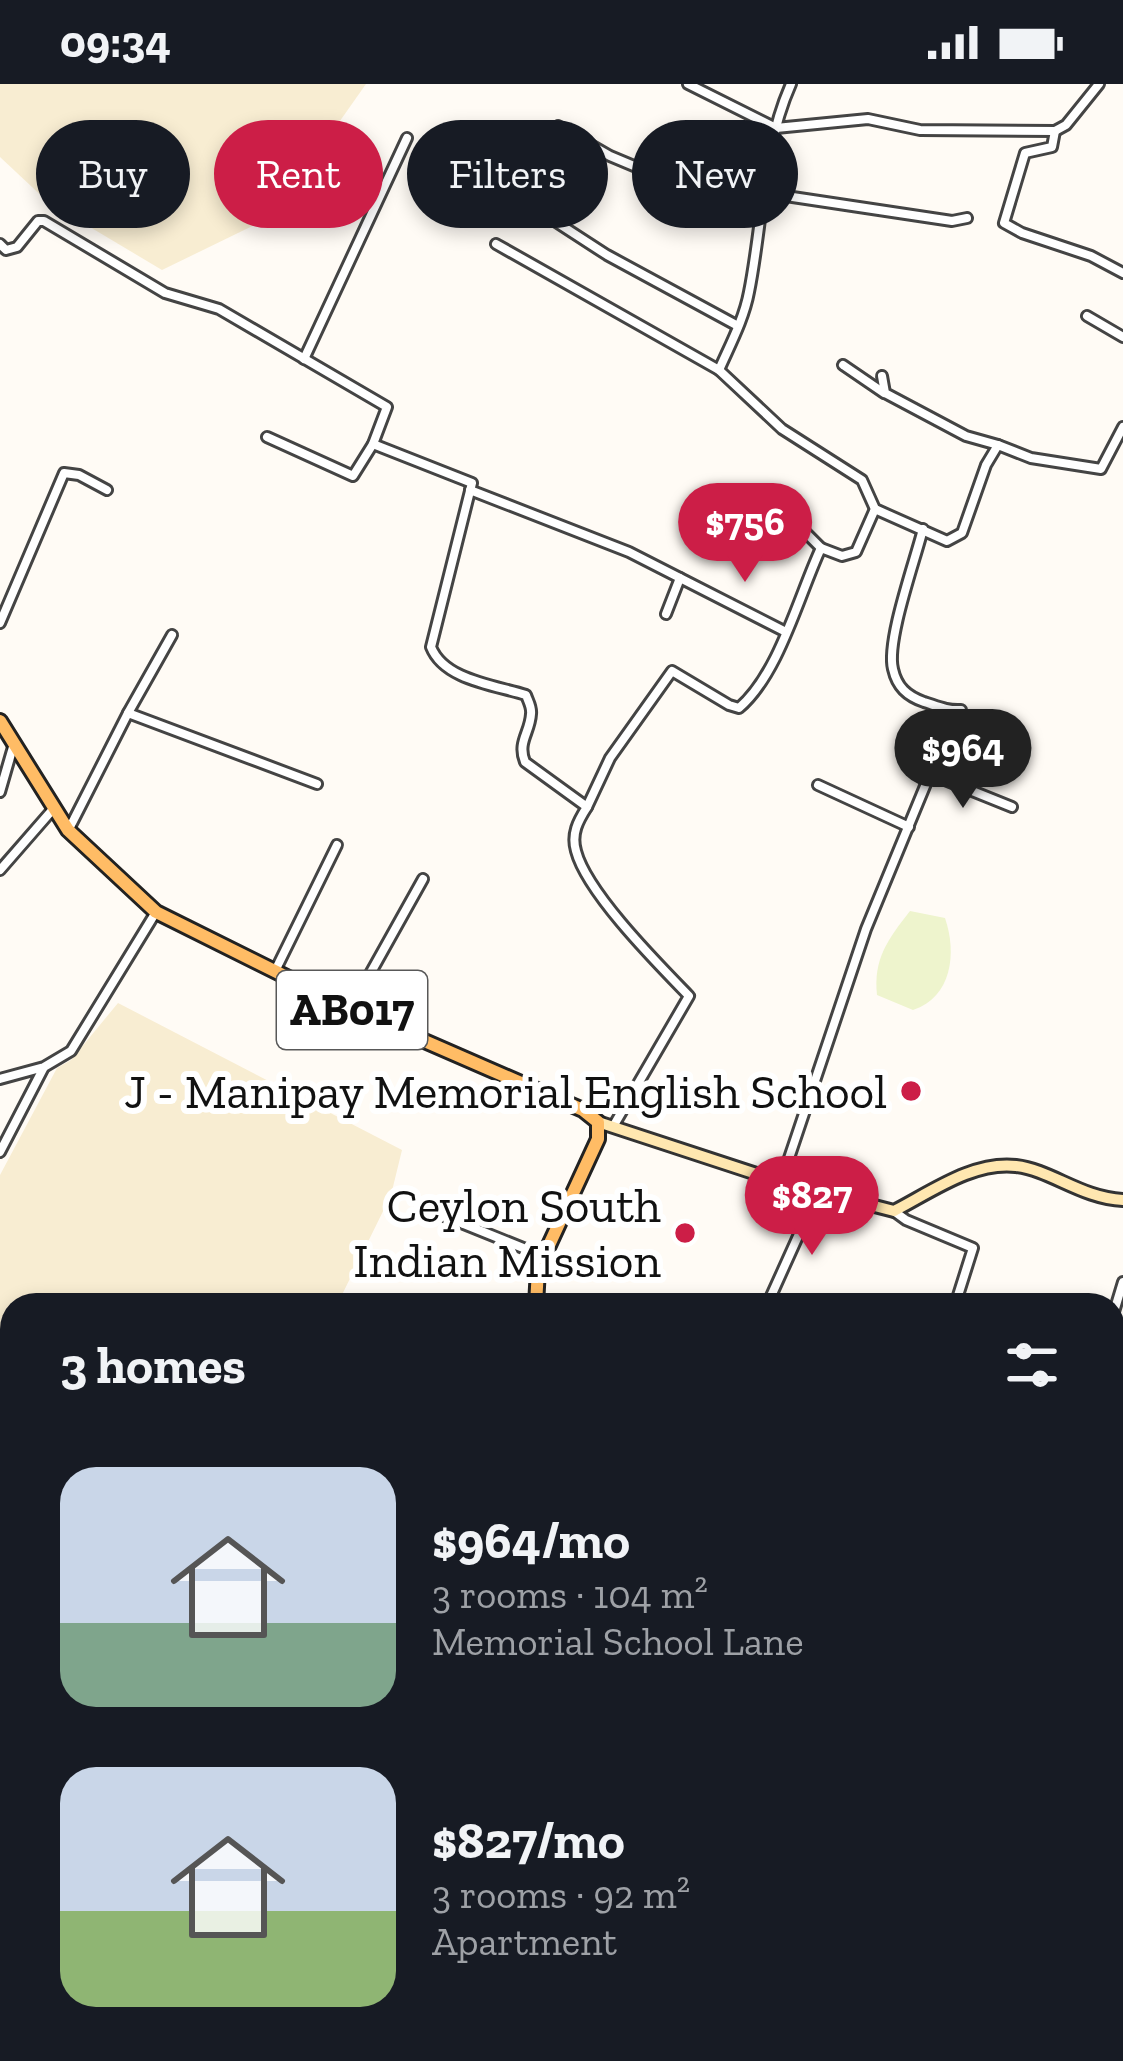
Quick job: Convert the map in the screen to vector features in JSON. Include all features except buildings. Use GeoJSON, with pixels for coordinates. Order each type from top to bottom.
{"type":"FeatureCollection","features":[{"type":"Feature","properties":{"kind":"main road","name":"AB017"},"geometry":{"type":"LineString","coordinates":[[0,721],[68,830],[156,912],[351,1010],[530,1085],[598,1122]]}},
{"type":"Feature","properties":{"kind":"main road"},"geometry":{"type":"LineString","coordinates":[[537,1293],[542,1256],[598,1138],[598,1122]]}},
{"type":"Feature","properties":{"kind":"street"},"geometry":{"type":"LineString","coordinates":[[688,84],[760,120]]}},
{"type":"Feature","properties":{"kind":"street"},"geometry":{"type":"LineString","coordinates":[[777,120],[791,84]]}},
{"type":"Feature","properties":{"kind":"street"},"geometry":{"type":"LineString","coordinates":[[798,126],[868,119],[920,130],[1055,130],[1066,125],[1099,84]]}},
{"type":"Feature","properties":{"kind":"street"},"geometry":{"type":"LineString","coordinates":[[1055,130],[1052,147],[1024,153],[1004,223],[1123,273]]}},
{"type":"Feature","properties":{"kind":"street"},"geometry":{"type":"LineString","coordinates":[[304,359],[407,138]]}},
{"type":"Feature","properties":{"kind":"street"},"geometry":{"type":"LineString","coordinates":[[798,199],[952,221],[967,218]]}},
{"type":"Feature","properties":{"kind":"street"},"geometry":{"type":"LineString","coordinates":[[0,244],[6,250],[17,247],[38,221],[44,221],[165,293],[218,309],[387,407],[373,444],[352,476],[267,437]]}},
{"type":"Feature","properties":{"kind":"street"},"geometry":{"type":"LineString","coordinates":[[566,228],[738,326]]}},
{"type":"Feature","properties":{"kind":"street"},"geometry":{"type":"LineString","coordinates":[[719,370],[749,295],[757,228]]}},
{"type":"Feature","properties":{"kind":"street"},"geometry":{"type":"LineString","coordinates":[[496,244],[719,370],[782,429],[862,480],[875,509],[852,555],[821,548],[792,518]]}},
{"type":"Feature","properties":{"kind":"street"},"geometry":{"type":"LineString","coordinates":[[1088,316],[1123,337]]}},
{"type":"Feature","properties":{"kind":"street"},"geometry":{"type":"LineString","coordinates":[[843,365],[966,436],[1048,461],[1101,469],[1123,427]]}},
{"type":"Feature","properties":{"kind":"street"},"geometry":{"type":"LineString","coordinates":[[882,376],[885,393]]}},
{"type":"Feature","properties":{"kind":"street"},"geometry":{"type":"LineString","coordinates":[[373,444],[472,483],[430,647],[437,663],[454,672],[526,695],[531,714],[523,736],[525,762],[587,806]]}},
{"type":"Feature","properties":{"kind":"street"},"geometry":{"type":"LineString","coordinates":[[875,509],[947,541],[962,533],[998,445]]}},
{"type":"Feature","properties":{"kind":"street"},"geometry":{"type":"LineString","coordinates":[[0,623],[64,473],[79,475],[107,490]]}},
{"type":"Feature","properties":{"kind":"street"},"geometry":{"type":"LineString","coordinates":[[470,490],[628,552],[786,632]]}},
{"type":"Feature","properties":{"kind":"street"},"geometry":{"type":"LineString","coordinates":[[923,529],[893,643],[893,671],[910,697],[949,711],[961,710]]}},
{"type":"Feature","properties":{"kind":"street"},"geometry":{"type":"LineString","coordinates":[[614,1125],[689,996],[599,895],[575,850],[575,826],[610,758],[672,671],[739,708],[759,685],[821,548]]}},
{"type":"Feature","properties":{"kind":"street"},"geometry":{"type":"LineString","coordinates":[[666,614],[680,578]]}},
{"type":"Feature","properties":{"kind":"street"},"geometry":{"type":"LineString","coordinates":[[68,830],[172,635]]}},
{"type":"Feature","properties":{"kind":"street"},"geometry":{"type":"LineString","coordinates":[[781,1182],[866,929],[930,774],[949,711]]}},
{"type":"Feature","properties":{"kind":"street"},"geometry":{"type":"LineString","coordinates":[[128,713],[317,784]]}},
{"type":"Feature","properties":{"kind":"street"},"geometry":{"type":"LineString","coordinates":[[0,792],[13,748]]}},
{"type":"Feature","properties":{"kind":"street"},"geometry":{"type":"LineString","coordinates":[[930,774],[1012,807]]}},
{"type":"Feature","properties":{"kind":"street"},"geometry":{"type":"LineString","coordinates":[[818,785],[909,827]]}},
{"type":"Feature","properties":{"kind":"street"},"geometry":{"type":"LineString","coordinates":[[0,870],[55,806]]}},
{"type":"Feature","properties":{"kind":"street"},"geometry":{"type":"LineString","coordinates":[[275,972],[337,845]]}},
{"type":"Feature","properties":{"kind":"street"},"geometry":{"type":"LineString","coordinates":[[351,1010],[423,880]]}},
{"type":"Feature","properties":{"kind":"street"},"geometry":{"type":"LineString","coordinates":[[0,1079],[44,1067],[71,1051],[156,912]]}},
{"type":"Feature","properties":{"kind":"street"},"geometry":{"type":"LineString","coordinates":[[0,1152],[44,1067]]}},
{"type":"Feature","properties":{"kind":"street"},"geometry":{"type":"LineString","coordinates":[[598,1122],[781,1182],[894,1210],[906,1220],[973,1248],[959,1293]]}},
{"type":"Feature","properties":{"kind":"street"},"geometry":{"type":"LineString","coordinates":[[894,1210],[980,1167],[1018,1166],[1082,1193],[1123,1200]]}},
{"type":"Feature","properties":{"kind":"street"},"geometry":{"type":"LineString","coordinates":[[772,1293],[818,1192]]}},
{"type":"Feature","properties":{"kind":"street"},"geometry":{"type":"LineString","coordinates":[[429,1210],[542,1256]]}},
{"type":"Feature","properties":{"kind":"shaded area"},"geometry":{"type":"Polygon","coordinates":[[[0,84],[366,84],[341,120],[214,120],[214,228],[248,228],[162,270],[92,228],[190,228],[190,120],[36,120],[36,191],[0,157],[0,84]]]}},
{"type":"Feature","properties":{"kind":"shaded area"},"geometry":{"type":"Polygon","coordinates":[[[118,1003],[402,1150],[391,1195],[343,1293],[0,1293],[0,1175],[57,1068],[71,1060],[118,1003]]]}},
{"type":"Feature","properties":{"kind":"green space"},"geometry":{"type":"Polygon","coordinates":[[[910,911],[945,918],[951,945],[943,984],[926,1004],[913,1010],[877,995],[876,982],[884,950],[910,911]]]}},
{"type":"Feature","properties":{"kind":"place","name":"J - Manipay Memorial English School"},"geometry":{"type":"Point","coordinates":[911,1091]}},
{"type":"Feature","properties":{"kind":"place","name":"Ceylon South Indian Mission"},"geometry":{"type":"Point","coordinates":[685,1233]}}]}
